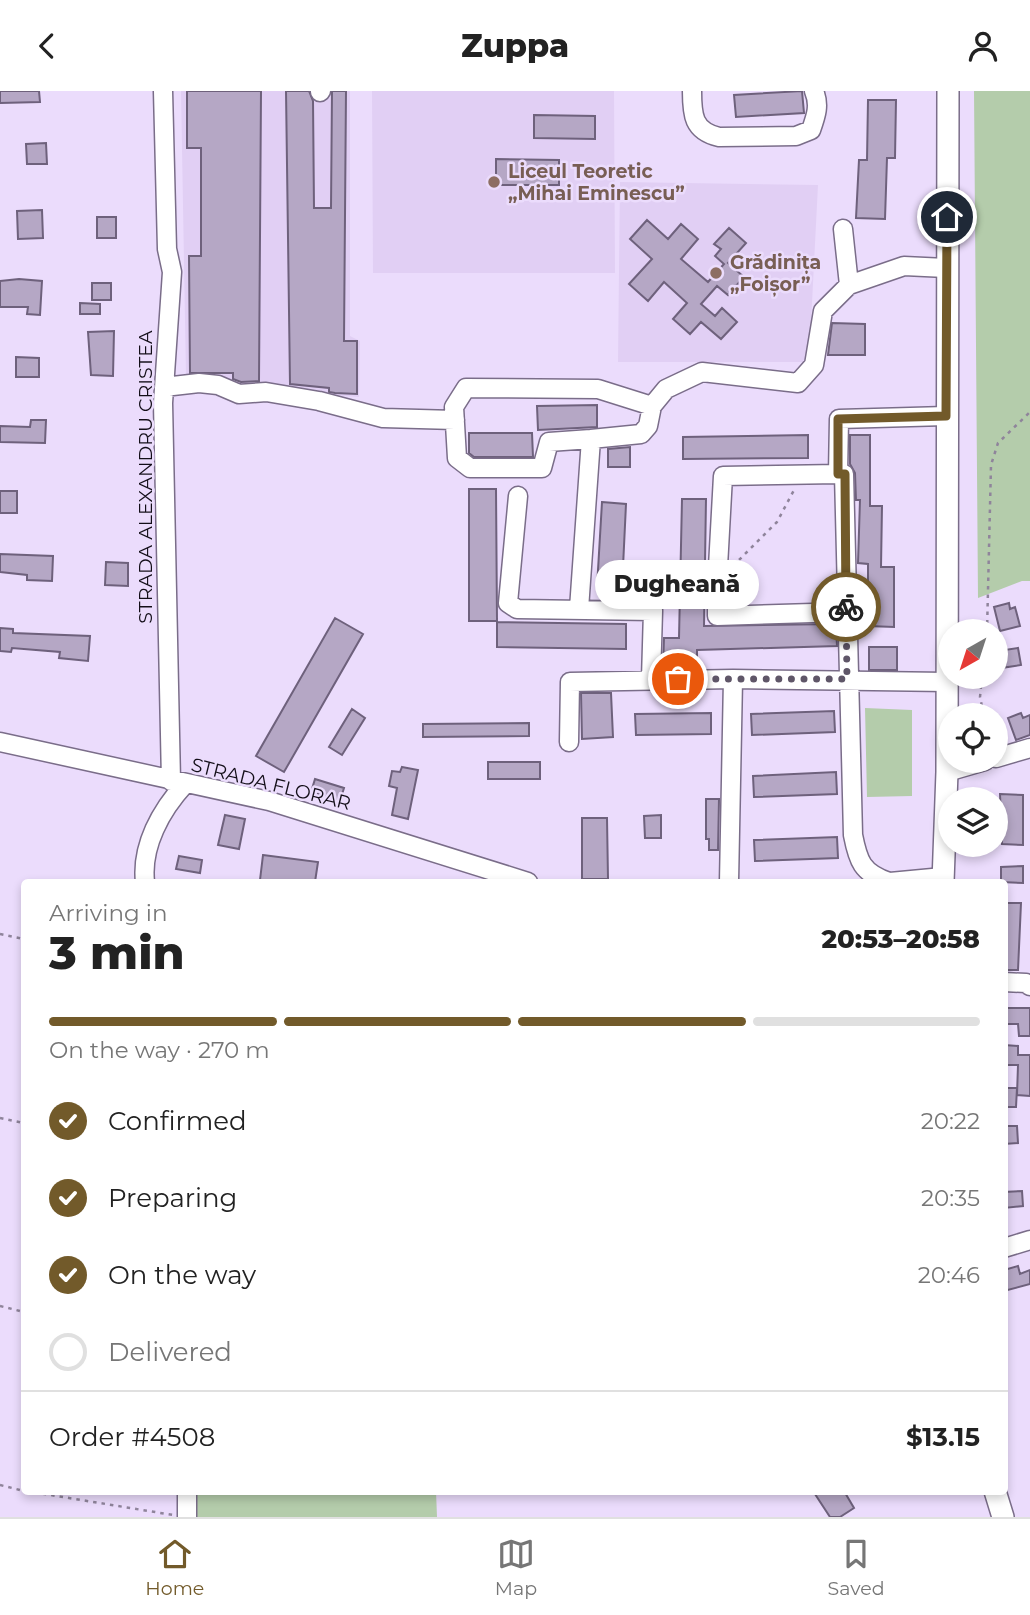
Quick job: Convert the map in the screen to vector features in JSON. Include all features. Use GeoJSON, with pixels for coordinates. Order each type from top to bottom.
{"type":"FeatureCollection","features":[{"type":"Feature","properties":{"kind":"main road"},"geometry":{"type":"LineString","coordinates":[[947,619],[948,91]]}},
{"type":"Feature","properties":{"kind":"main road"},"geometry":{"type":"LineString","coordinates":[[943,879],[947,773]]}},
{"type":"Feature","properties":{"kind":"main road"},"geometry":{"type":"LineString","coordinates":[[996,1495],[1003,1517]]}},
{"type":"Feature","properties":{"kind":"street","name":"STRADA ALEXANDRU CRISTEA"},"geometry":{"type":"LineString","coordinates":[[163,91],[167,249],[172,272],[164,387],[178,783]]}},
{"type":"Feature","properties":{"kind":"street"},"geometry":{"type":"LineString","coordinates":[[692,91],[695,122],[707,134],[719,137],[796,136],[811,130],[817,115],[814,91]]}},
{"type":"Feature","properties":{"kind":"street"},"geometry":{"type":"LineString","coordinates":[[844,229],[849,285]]}},
{"type":"Feature","properties":{"kind":"street"},"geometry":{"type":"LineString","coordinates":[[652,406],[598,389],[466,388],[454,407],[457,458],[470,468],[542,468],[550,442],[641,434],[648,426],[652,406],[666,389],[702,372],[798,383],[814,365],[823,311],[849,285],[904,266],[946,268]]}},
{"type":"Feature","properties":{"kind":"street"},"geometry":{"type":"LineString","coordinates":[[164,387],[199,383],[218,385],[239,394],[266,391],[319,401],[383,418],[455,420]]}},
{"type":"Feature","properties":{"kind":"street"},"geometry":{"type":"LineString","coordinates":[[838,474],[838,419],[946,416]]}},
{"type":"Feature","properties":{"kind":"street"},"geometry":{"type":"LineString","coordinates":[[579,609],[591,439]]}},
{"type":"Feature","properties":{"kind":"street"},"geometry":{"type":"LineString","coordinates":[[846,612],[717,616],[723,476],[845,474],[847,679],[855,848],[858,862],[867,873],[882,879]]}},
{"type":"Feature","properties":{"kind":"street"},"geometry":{"type":"LineString","coordinates":[[518,496],[508,603],[517,609],[653,611]]}},
{"type":"Feature","properties":{"kind":"street"},"geometry":{"type":"LineString","coordinates":[[651,679],[652,572]]}},
{"type":"Feature","properties":{"kind":"street"},"geometry":{"type":"LineString","coordinates":[[569,741],[570,682],[651,679],[847,679],[938,683]]}},
{"type":"Feature","properties":{"kind":"street"},"geometry":{"type":"LineString","coordinates":[[729,879],[733,679]]}},
{"type":"Feature","properties":{"kind":"street","name":"STRADA FLORAR"},"geometry":{"type":"LineString","coordinates":[[0,742],[269,801],[518,879]]}},
{"type":"Feature","properties":{"kind":"street"},"geometry":{"type":"LineString","coordinates":[[1008,754],[1030,748]]}},
{"type":"Feature","properties":{"kind":"street"},"geometry":{"type":"LineString","coordinates":[[145,879],[144,867],[154,831],[178,783]]}},
{"type":"Feature","properties":{"kind":"street"},"geometry":{"type":"LineString","coordinates":[[1008,982],[1026,983],[1030,986]]}},
{"type":"Feature","properties":{"kind":"street"},"geometry":{"type":"LineString","coordinates":[[1008,1247],[1030,1240]]}},
{"type":"Feature","properties":{"kind":"street"},"geometry":{"type":"LineString","coordinates":[[187,1495],[187,1516]]}},
{"type":"Feature","properties":{"kind":"path"},"geometry":{"type":"LineString","coordinates":[[987,619],[991,465],[998,443],[1030,412]]}},
{"type":"Feature","properties":{"kind":"path"},"geometry":{"type":"LineString","coordinates":[[717,587],[777,522],[802,475]]}},
{"type":"Feature","properties":{"kind":"path"},"geometry":{"type":"LineString","coordinates":[[0,934],[21,938]]}},
{"type":"Feature","properties":{"kind":"path"},"geometry":{"type":"LineString","coordinates":[[0,1118],[21,1122]]}},
{"type":"Feature","properties":{"kind":"path"},"geometry":{"type":"LineString","coordinates":[[0,1306],[21,1311]]}},
{"type":"Feature","properties":{"kind":"path"},"geometry":{"type":"LineString","coordinates":[[0,1485],[21,1490]]}},
{"type":"Feature","properties":{"kind":"path"},"geometry":{"type":"LineString","coordinates":[[47,1495],[158,1515],[187,1516]]}},
{"type":"Feature","properties":{"kind":"shaded area"},"geometry":{"type":"Polygon","coordinates":[[[181,91],[350,91],[350,336],[360,341],[359,397],[234,389],[186,376],[181,91]]]}},
{"type":"Feature","properties":{"kind":"shaded area","name":"Liceul Teoretic „Mihai Eminescu”"},"geometry":{"type":"Polygon","coordinates":[[[372,91],[614,91],[615,273],[373,273],[372,91]]]}},
{"type":"Feature","properties":{"kind":"shaded area","name":"Grădinița „Foișor”"},"geometry":{"type":"Polygon","coordinates":[[[620,182],[818,185],[809,362],[618,362],[620,182]]]}},
{"type":"Feature","properties":{"kind":"green space"},"geometry":{"type":"Polygon","coordinates":[[[974,91],[1030,91],[1030,581],[1022,581],[978,598],[974,91]]]}},
{"type":"Feature","properties":{"kind":"green space"},"geometry":{"type":"Polygon","coordinates":[[[865,708],[912,710],[912,796],[867,797],[865,708]]]}},
{"type":"Feature","properties":{"kind":"green space"},"geometry":{"type":"Polygon","coordinates":[[[192,1495],[436,1495],[437,1517],[191,1517],[192,1495]]]}},
{"type":"Feature","properties":{"kind":"building"},"geometry":{"type":"Polygon","coordinates":[[[0,91],[39,91],[40,102],[0,103],[0,91]]]}},
{"type":"Feature","properties":{"kind":"building"},"geometry":{"type":"Polygon","coordinates":[[[187,91],[261,91],[259,381],[241,382],[233,379],[233,373],[190,373],[189,256],[201,256],[201,148],[187,148],[187,91]]]}},
{"type":"Feature","properties":{"kind":"building"},"geometry":{"type":"Polygon","coordinates":[[[286,91],[309,91],[313,101],[314,208],[331,208],[332,91],[346,91],[344,341],[357,341],[357,394],[335,393],[329,392],[329,388],[290,384],[286,91]]]}},
{"type":"Feature","properties":{"kind":"building"},"geometry":{"type":"Polygon","coordinates":[[[802,91],[804,113],[736,117],[734,95],[802,91]]]}},
{"type":"Feature","properties":{"kind":"building"},"geometry":{"type":"Polygon","coordinates":[[[868,100],[896,100],[895,158],[887,158],[885,219],[856,218],[859,160],[867,160],[868,100]]]}},
{"type":"Feature","properties":{"kind":"building"},"geometry":{"type":"Polygon","coordinates":[[[534,115],[595,116],[595,139],[534,138],[534,115]]]}},
{"type":"Feature","properties":{"kind":"building"},"geometry":{"type":"Polygon","coordinates":[[[46,143],[47,164],[27,164],[26,144],[46,143]]]}},
{"type":"Feature","properties":{"kind":"building"},"geometry":{"type":"Polygon","coordinates":[[[496,159],[559,160],[559,185],[496,185],[496,159]]]}},
{"type":"Feature","properties":{"kind":"building"},"geometry":{"type":"Polygon","coordinates":[[[42,210],[43,238],[18,239],[17,211],[42,210]]]}},
{"type":"Feature","properties":{"kind":"building"},"geometry":{"type":"Polygon","coordinates":[[[97,217],[116,217],[116,238],[97,238],[97,217]]]}},
{"type":"Feature","properties":{"kind":"building"},"geometry":{"type":"Polygon","coordinates":[[[647,220],[668,239],[681,224],[698,239],[681,259],[708,282],[724,264],[715,256],[721,249],[714,244],[729,228],[746,243],[728,263],[744,277],[728,295],[717,286],[701,304],[715,316],[722,308],[737,322],[721,339],[701,322],[690,334],[673,319],[687,303],[664,282],[648,301],[629,284],[652,259],[630,239],[647,220]]]}},
{"type":"Feature","properties":{"kind":"building"},"geometry":{"type":"Polygon","coordinates":[[[0,281],[42,281],[40,315],[27,314],[28,307],[0,307],[0,281]]]}},
{"type":"Feature","properties":{"kind":"building"},"geometry":{"type":"Polygon","coordinates":[[[92,283],[111,283],[111,300],[92,300],[92,283]]]}},
{"type":"Feature","properties":{"kind":"building"},"geometry":{"type":"Polygon","coordinates":[[[80,303],[100,304],[100,314],[80,314],[80,303]]]}},
{"type":"Feature","properties":{"kind":"building"},"geometry":{"type":"Polygon","coordinates":[[[832,323],[865,324],[865,355],[828,355],[832,323]]]}},
{"type":"Feature","properties":{"kind":"building"},"geometry":{"type":"Polygon","coordinates":[[[114,331],[113,376],[91,375],[88,332],[114,331]]]}},
{"type":"Feature","properties":{"kind":"building"},"geometry":{"type":"Polygon","coordinates":[[[16,357],[39,358],[39,377],[16,377],[16,357]]]}},
{"type":"Feature","properties":{"kind":"building"},"geometry":{"type":"Polygon","coordinates":[[[597,405],[597,427],[538,430],[537,406],[597,405]]]}},
{"type":"Feature","properties":{"kind":"building"},"geometry":{"type":"Polygon","coordinates":[[[31,420],[46,420],[45,443],[0,442],[0,426],[30,427],[31,420]]]}},
{"type":"Feature","properties":{"kind":"building"},"geometry":{"type":"Polygon","coordinates":[[[469,433],[532,433],[533,457],[474,457],[469,453],[469,433]]]}},
{"type":"Feature","properties":{"kind":"building"},"geometry":{"type":"Polygon","coordinates":[[[808,435],[808,458],[683,459],[683,437],[808,435]]]}},
{"type":"Feature","properties":{"kind":"building"},"geometry":{"type":"Polygon","coordinates":[[[850,435],[870,435],[870,506],[882,506],[881,567],[894,567],[894,627],[868,626],[868,564],[858,563],[860,500],[856,500],[855,473],[850,464],[850,435]]]}},
{"type":"Feature","properties":{"kind":"building"},"geometry":{"type":"Polygon","coordinates":[[[630,447],[630,467],[608,467],[608,449],[630,447]]]}},
{"type":"Feature","properties":{"kind":"building"},"geometry":{"type":"Polygon","coordinates":[[[469,489],[496,489],[497,621],[469,621],[469,489]]]}},
{"type":"Feature","properties":{"kind":"building"},"geometry":{"type":"Polygon","coordinates":[[[0,491],[17,491],[17,513],[0,513],[0,491]]]}},
{"type":"Feature","properties":{"kind":"building"},"geometry":{"type":"Polygon","coordinates":[[[682,499],[706,499],[704,626],[836,624],[837,646],[697,650],[697,668],[663,668],[664,638],[679,638],[682,499]]]}},
{"type":"Feature","properties":{"kind":"building"},"geometry":{"type":"Polygon","coordinates":[[[602,502],[626,504],[622,588],[597,587],[602,502]]]}},
{"type":"Feature","properties":{"kind":"building"},"geometry":{"type":"Polygon","coordinates":[[[0,554],[53,556],[52,581],[27,580],[27,575],[0,572],[0,554]]]}},
{"type":"Feature","properties":{"kind":"building"},"geometry":{"type":"Polygon","coordinates":[[[106,562],[128,563],[128,586],[105,585],[106,562]]]}},
{"type":"Feature","properties":{"kind":"building"},"geometry":{"type":"Polygon","coordinates":[[[1009,603],[1010,609],[1015,607],[1020,626],[1008,629],[1008,619],[997,619],[994,607],[1009,603]]]}},
{"type":"Feature","properties":{"kind":"building"},"geometry":{"type":"Polygon","coordinates":[[[335,618],[363,634],[284,772],[256,756],[335,618]]]}},
{"type":"Feature","properties":{"kind":"building"},"geometry":{"type":"Polygon","coordinates":[[[497,622],[626,624],[626,649],[497,647],[497,622]]]}},
{"type":"Feature","properties":{"kind":"building"},"geometry":{"type":"Polygon","coordinates":[[[0,628],[13,629],[13,633],[90,636],[88,661],[59,658],[60,652],[12,648],[11,652],[0,651],[0,628]]]}},
{"type":"Feature","properties":{"kind":"building"},"geometry":{"type":"Polygon","coordinates":[[[869,647],[897,647],[897,670],[869,670],[869,647]]]}},
{"type":"Feature","properties":{"kind":"building"},"geometry":{"type":"Polygon","coordinates":[[[1018,648],[1021,665],[1008,667],[1008,650],[1018,648]]]}},
{"type":"Feature","properties":{"kind":"building"},"geometry":{"type":"Polygon","coordinates":[[[581,693],[611,693],[613,737],[582,739],[581,693]]]}},
{"type":"Feature","properties":{"kind":"building"},"geometry":{"type":"Polygon","coordinates":[[[352,709],[365,718],[342,755],[329,747],[352,709]]]}},
{"type":"Feature","properties":{"kind":"building"},"geometry":{"type":"Polygon","coordinates":[[[834,711],[835,732],[752,735],[751,714],[834,711]]]}},
{"type":"Feature","properties":{"kind":"building"},"geometry":{"type":"Polygon","coordinates":[[[711,713],[711,734],[636,735],[635,714],[711,713]]]}},
{"type":"Feature","properties":{"kind":"building"},"geometry":{"type":"Polygon","coordinates":[[[1021,713],[1023,718],[1030,715],[1030,735],[1016,740],[1008,718],[1021,713]]]}},
{"type":"Feature","properties":{"kind":"building"},"geometry":{"type":"Polygon","coordinates":[[[529,723],[529,736],[423,737],[423,724],[529,723]]]}},
{"type":"Feature","properties":{"kind":"building"},"geometry":{"type":"Polygon","coordinates":[[[488,762],[540,762],[540,779],[488,779],[488,762]]]}},
{"type":"Feature","properties":{"kind":"building"},"geometry":{"type":"Polygon","coordinates":[[[402,767],[418,770],[408,819],[392,815],[397,788],[389,786],[392,771],[400,772],[402,767]]]}},
{"type":"Feature","properties":{"kind":"building"},"geometry":{"type":"Polygon","coordinates":[[[836,772],[837,794],[754,797],[753,776],[836,772]]]}},
{"type":"Feature","properties":{"kind":"building"},"geometry":{"type":"Polygon","coordinates":[[[315,779],[344,788],[340,801],[311,792],[315,779]]]}},
{"type":"Feature","properties":{"kind":"building"},"geometry":{"type":"Polygon","coordinates":[[[1008,794],[1023,795],[1023,845],[1008,844],[1008,794]]]}},
{"type":"Feature","properties":{"kind":"building"},"geometry":{"type":"Polygon","coordinates":[[[706,799],[719,799],[718,850],[709,850],[709,839],[706,839],[706,799]]]}},
{"type":"Feature","properties":{"kind":"building"},"geometry":{"type":"Polygon","coordinates":[[[225,815],[245,819],[239,849],[218,845],[225,815]]]}},
{"type":"Feature","properties":{"kind":"building"},"geometry":{"type":"Polygon","coordinates":[[[661,815],[661,838],[645,838],[644,816],[661,815]]]}},
{"type":"Feature","properties":{"kind":"building"},"geometry":{"type":"Polygon","coordinates":[[[582,818],[607,818],[608,879],[582,879],[582,818]]]}},
{"type":"Feature","properties":{"kind":"building"},"geometry":{"type":"Polygon","coordinates":[[[837,837],[838,858],[755,861],[754,840],[837,837]]]}},
{"type":"Feature","properties":{"kind":"building"},"geometry":{"type":"Polygon","coordinates":[[[263,855],[318,862],[315,879],[260,879],[263,855]]]}},
{"type":"Feature","properties":{"kind":"building"},"geometry":{"type":"Polygon","coordinates":[[[179,856],[202,860],[200,873],[176,869],[179,856]]]}},
{"type":"Feature","properties":{"kind":"building"},"geometry":{"type":"Polygon","coordinates":[[[1023,866],[1023,883],[1001,879],[1001,867],[1023,866]]]}},
{"type":"Feature","properties":{"kind":"building"},"geometry":{"type":"Polygon","coordinates":[[[1008,903],[1021,903],[1018,970],[1008,970],[1008,903]]]}},
{"type":"Feature","properties":{"kind":"building"},"geometry":{"type":"Polygon","coordinates":[[[1008,1008],[1030,1008],[1030,1036],[1019,1036],[1018,1024],[1008,1024],[1008,1008]]]}},
{"type":"Feature","properties":{"kind":"building"},"geometry":{"type":"Polygon","coordinates":[[[1008,1045],[1018,1046],[1018,1055],[1030,1055],[1030,1096],[1017,1095],[1018,1065],[1008,1065],[1008,1045]]]}},
{"type":"Feature","properties":{"kind":"building"},"geometry":{"type":"Polygon","coordinates":[[[1008,1088],[1017,1088],[1016,1107],[1008,1107],[1008,1088]]]}},
{"type":"Feature","properties":{"kind":"building"},"geometry":{"type":"Polygon","coordinates":[[[1008,1126],[1017,1126],[1018,1143],[1008,1144],[1008,1126]]]}},
{"type":"Feature","properties":{"kind":"building"},"geometry":{"type":"Polygon","coordinates":[[[1022,1191],[1023,1206],[1008,1208],[1008,1192],[1022,1191]]]}},
{"type":"Feature","properties":{"kind":"building"},"geometry":{"type":"Polygon","coordinates":[[[1018,1266],[1020,1274],[1030,1270],[1030,1284],[1008,1290],[1008,1269],[1018,1266]]]}},
{"type":"Feature","properties":{"kind":"building"},"geometry":{"type":"Polygon","coordinates":[[[816,1495],[846,1495],[854,1508],[840,1517],[830,1517],[816,1495]]]}},
{"type":"Feature","properties":{"kind":"way so far"},"geometry":{"type":"LineString","coordinates":[[678,679],[847,679],[846,607]]}},
{"type":"Feature","properties":{"kind":"place","name":"Liceul Teoretic „Mihai Eminescu”"},"geometry":{"type":"Point","coordinates":[494,182]}},
{"type":"Feature","properties":{"kind":"place","name":"Grădinița „Foișor”"},"geometry":{"type":"Point","coordinates":[716,273]}},
{"type":"Feature","properties":{"kind":"place","name":"Dugheană"},"geometry":{"type":"Point","coordinates":[678,679]}},
{"type":"Feature","properties":{"kind":"route"},"geometry":{"type":"LineString","coordinates":[[846,607],[845,474],[838,474],[838,419],[946,416],[947,217]]}}]}
